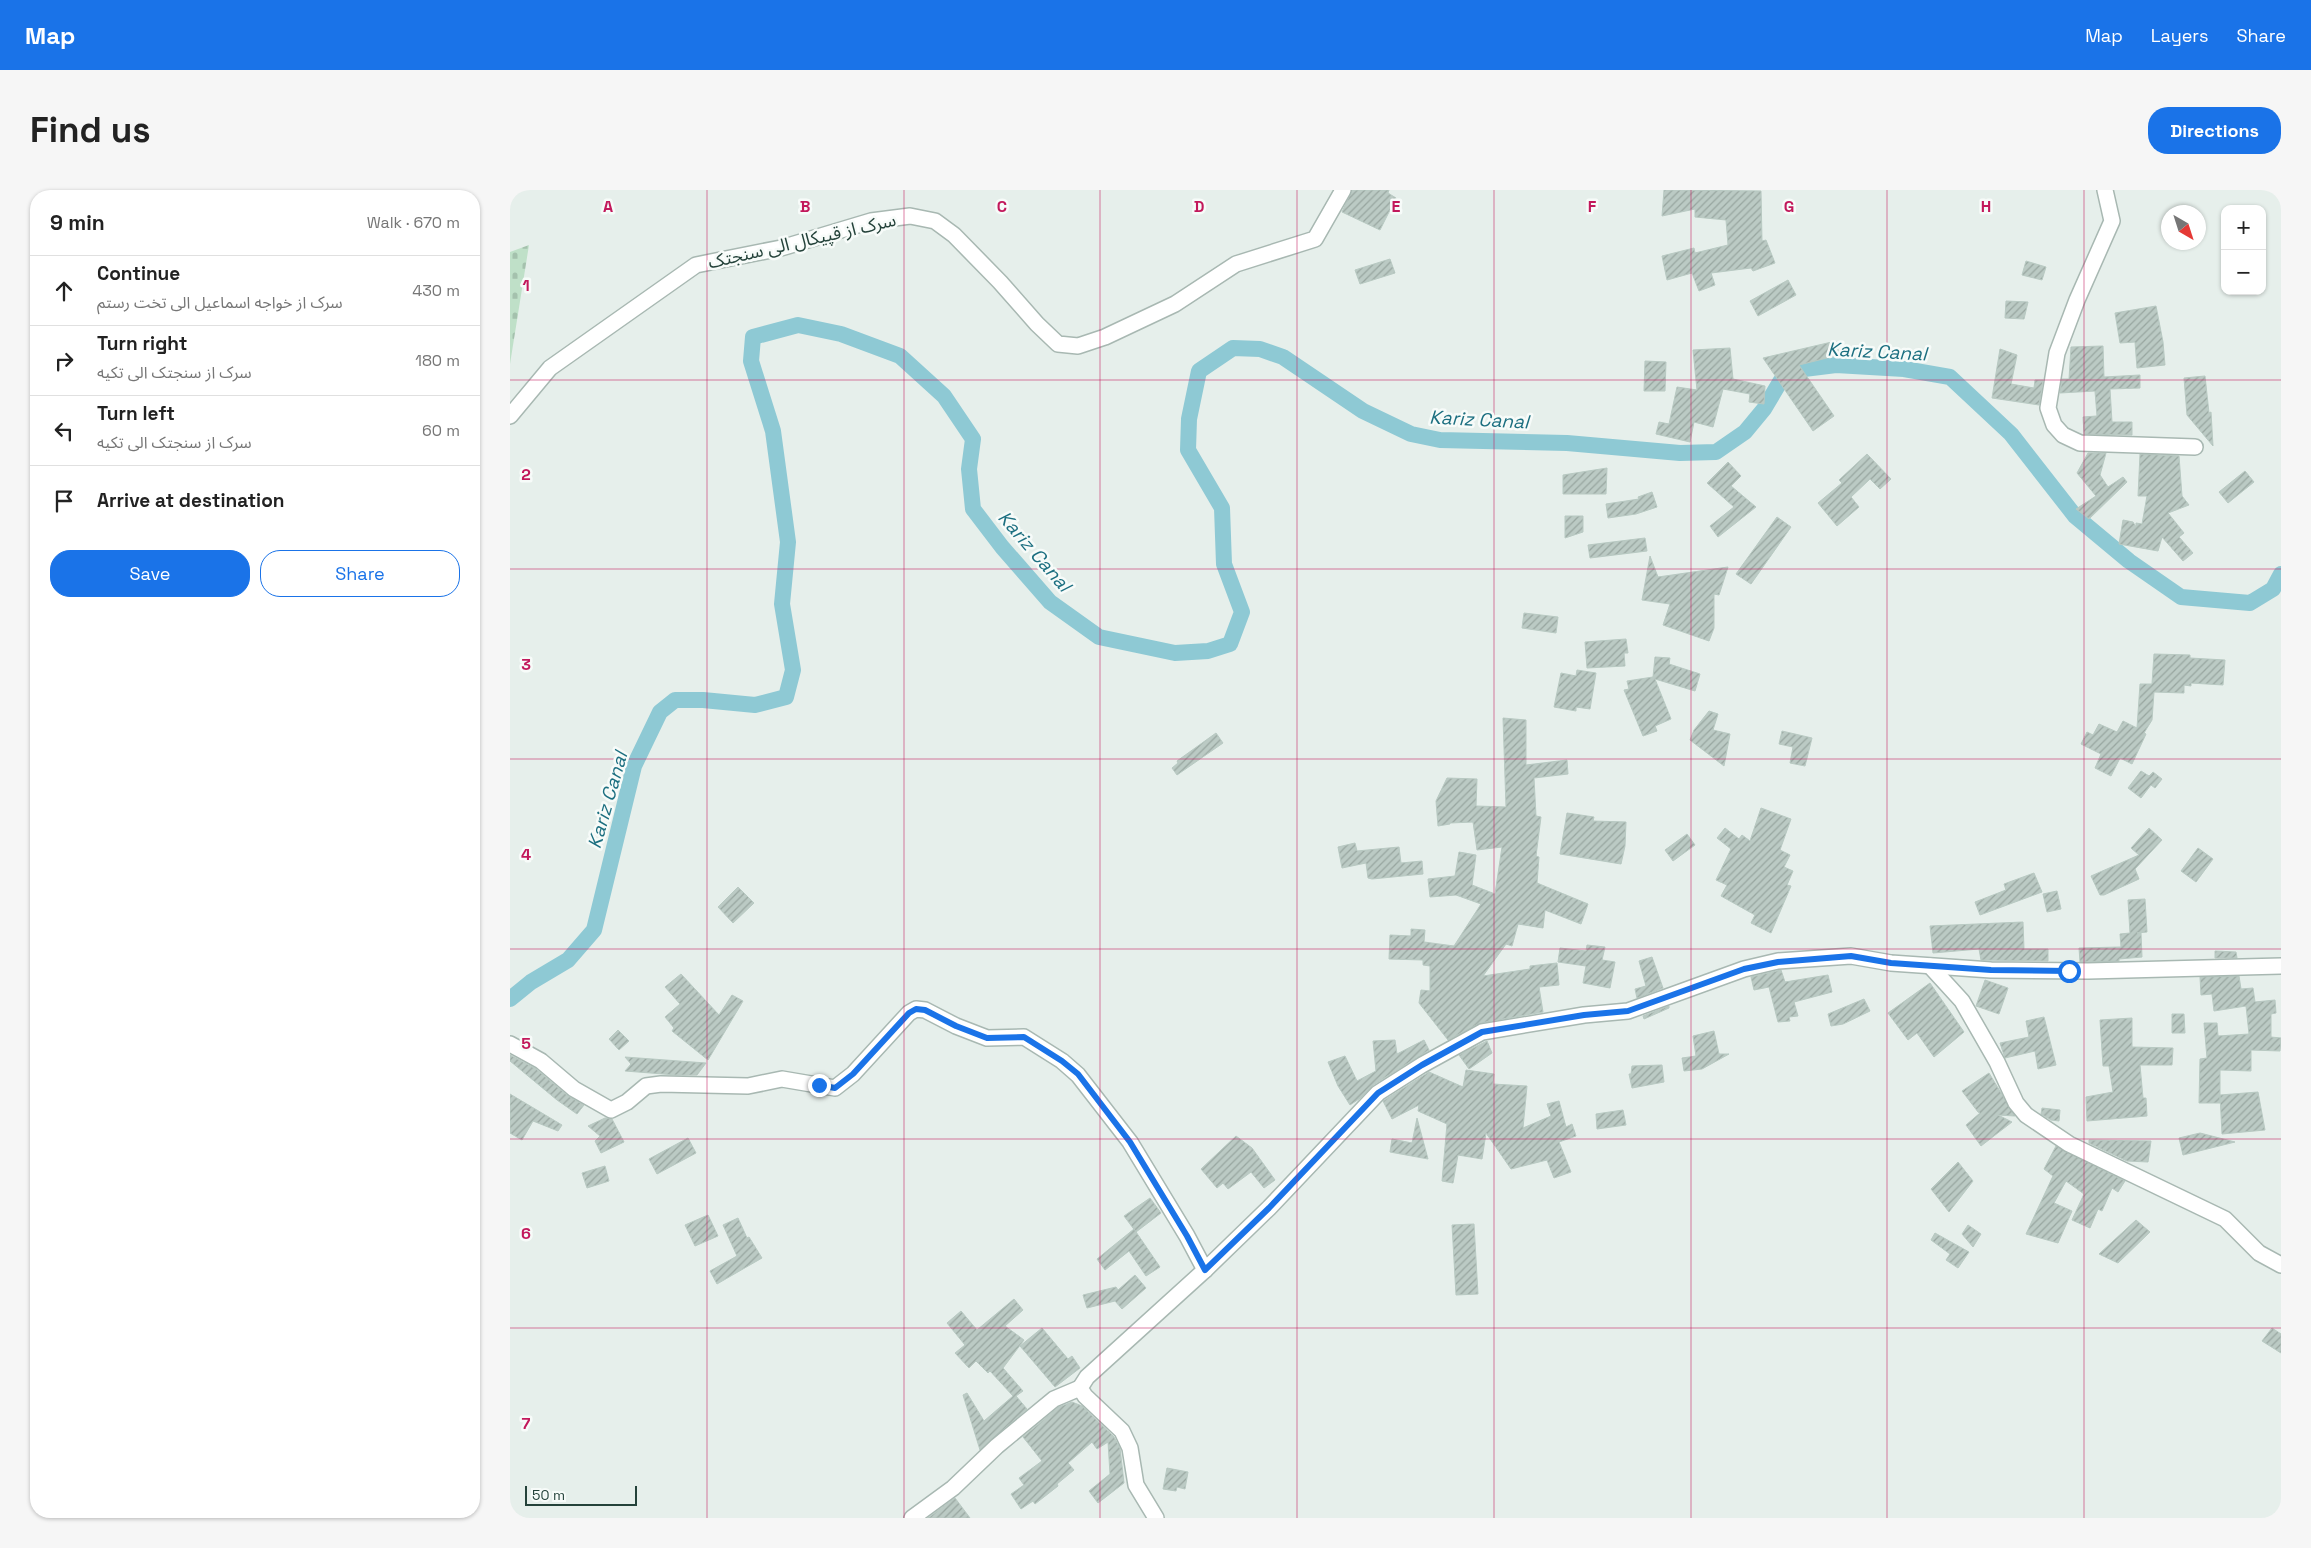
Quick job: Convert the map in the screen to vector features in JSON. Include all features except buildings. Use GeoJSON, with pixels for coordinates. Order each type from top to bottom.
{"type":"FeatureCollection","features":[{"type":"Feature","properties":{"kind":"street","name":"سرک از قپیکال الی سنجتک"},"geometry":{"type":"LineString","coordinates":[[510,416],[550,368],[696,265],[781,248],[871,221],[910,216],[935,221],[954,234],[1037,324],[1058,344],[1078,346],[1105,338],[1175,304],[1236,264],[1315,239],[1343,190]]}},
{"type":"Feature","properties":{"kind":"street"},"geometry":{"type":"LineString","coordinates":[[2105,190],[2112,222],[2077,300],[2057,352],[2048,408],[2054,425],[2063,435],[2080,443],[2195,447]]}},
{"type":"Feature","properties":{"kind":"street"},"geometry":{"type":"LineString","coordinates":[[912,1518],[953,1488],[998,1446],[1054,1399],[1080,1388],[1087,1376],[1205,1270],[1269,1208],[1378,1093],[1422,1065],[1482,1032],[1584,1015],[1628,1011],[1744,969],[1778,962],[1851,956],[1891,963],[1991,970],[2088,971],[2281,966]]}},
{"type":"Feature","properties":{"kind":"street"},"geometry":{"type":"LineString","coordinates":[[1930,966],[1962,1002],[1997,1062],[2016,1103],[2026,1115],[2069,1144],[2225,1218],[2259,1253],[2281,1264]]}},
{"type":"Feature","properties":{"kind":"street"},"geometry":{"type":"LineString","coordinates":[[510,1044],[541,1061],[574,1089],[611,1110],[627,1102],[646,1086],[662,1084],[748,1086],[782,1079],[835,1088],[853,1074],[902,1020],[916,1009],[925,1010],[956,1026],[987,1038],[1024,1037],[1062,1061],[1078,1074],[1130,1142],[1187,1236],[1205,1270]]}},
{"type":"Feature","properties":{"kind":"street"},"geometry":{"type":"LineString","coordinates":[[1080,1388],[1085,1396],[1122,1431],[1130,1448],[1136,1485],[1156,1518]]}},
{"type":"Feature","properties":{"kind":"green space"},"geometry":{"type":"Polygon","coordinates":[[[529,245],[510,364],[510,252],[529,245]]]}},
{"type":"Feature","properties":{"kind":"waterway","name":"Kariz Canal"},"geometry":{"type":"LineString","coordinates":[[510,999],[531,982],[568,960],[594,930],[634,766],[660,712],[675,700],[703,700],[755,705],[786,697],[793,670],[782,604],[788,542],[773,431],[751,361],[753,337],[798,325],[841,334],[900,356],[944,396],[973,439],[969,469],[973,509],[1002,547],[1050,602],[1099,637],[1175,653],[1208,651],[1230,644],[1242,612],[1224,564],[1222,508],[1188,450],[1189,419],[1199,371],[1233,348],[1260,349],[1283,357],[1363,411],[1411,434],[1440,440],[1567,443],[1680,453],[1716,452],[1745,432],[1764,409],[1780,382],[1796,370],[1836,365],[1904,369],[1950,377],[2011,434],[2075,516],[2129,561],[2181,597],[2250,603],[2273,589],[2281,574]]}},
{"type":"Feature","properties":{"kind":"route"},"geometry":{"type":"LineString","coordinates":[[819,1085],[835,1088],[853,1074],[909,1013],[916,1009],[925,1010],[956,1026],[987,1038],[1024,1037],[1062,1061],[1078,1074],[1130,1142],[1187,1236],[1205,1270],[1269,1208],[1378,1093],[1422,1065],[1482,1032],[1584,1015],[1628,1011],[1744,969],[1778,962],[1851,956],[1891,963],[1991,970],[2069,971]]}}]}
